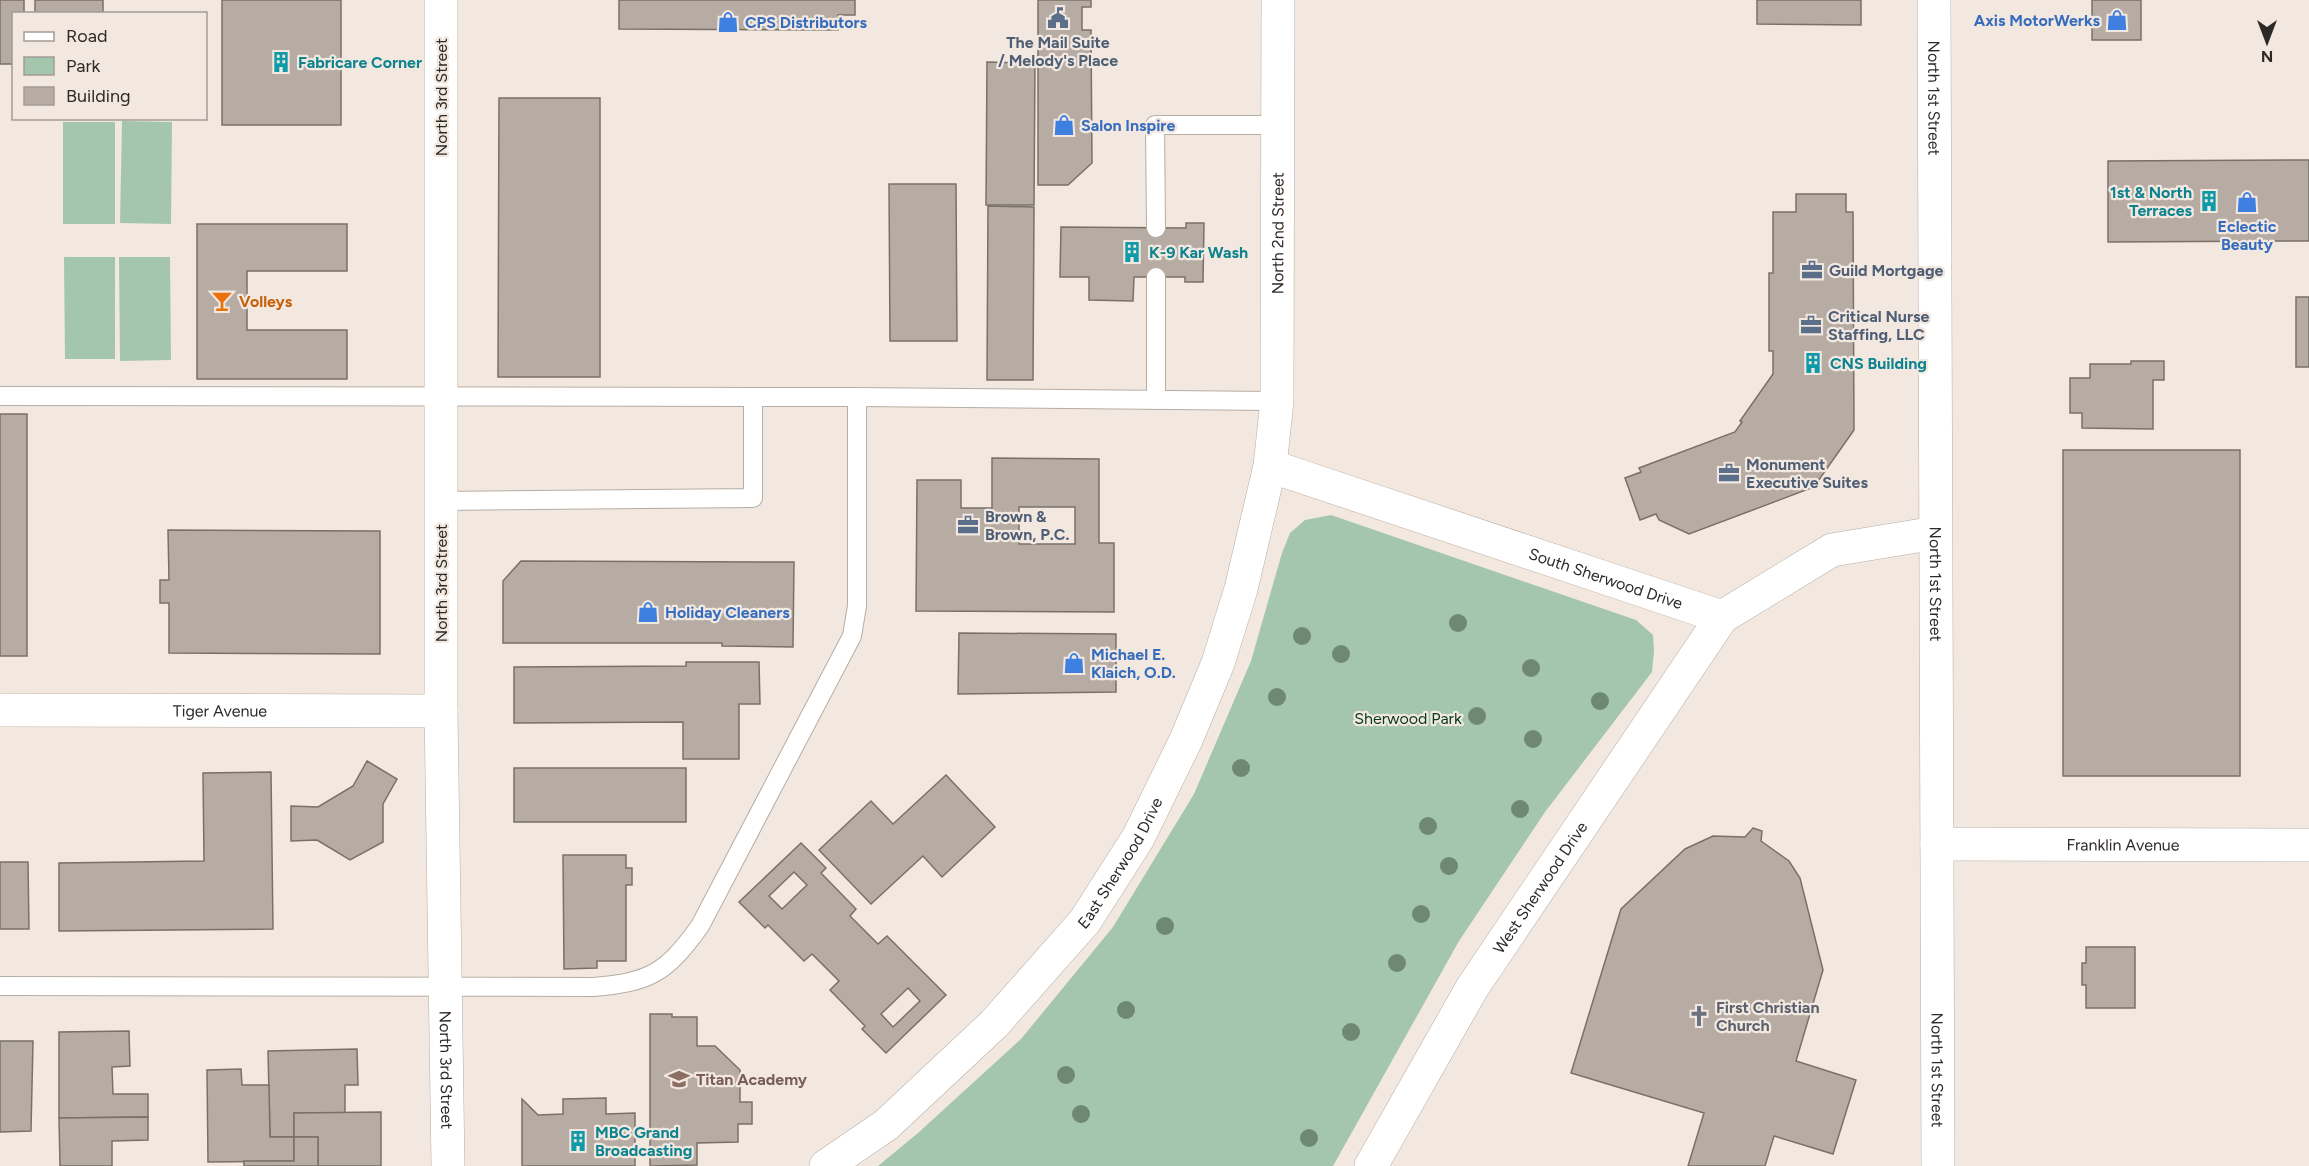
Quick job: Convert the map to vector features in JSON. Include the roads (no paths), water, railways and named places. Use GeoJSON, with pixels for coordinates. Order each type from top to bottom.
{"type":"FeatureCollection","features":[{"type":"Feature","properties":{"kind":"street","name":"North 3rd Street"},"geometry":{"type":"LineString","coordinates":[[441,0],[441,711],[448,1166]]}},
{"type":"Feature","properties":{"kind":"street","name":"North 2nd Street"},"geometry":{"type":"LineString","coordinates":[[1270,466],[1277,401],[1278,0]]}},
{"type":"Feature","properties":{"kind":"street","name":"North 1st Street"},"geometry":{"type":"LineString","coordinates":[[1934,0],[1938,1166]]}},
{"type":"Feature","properties":{"kind":"street","name":"South Sherwood Drive"},"geometry":{"type":"LineString","coordinates":[[1270,466],[1722,617]]}},
{"type":"Feature","properties":{"kind":"street","name":"East Sherwood Drive"},"geometry":{"type":"LineString","coordinates":[[826,1166],[885,1125],[994,1024],[1085,921],[1138,837],[1186,740],[1218,663],[1241,589],[1270,466]]}},
{"type":"Feature","properties":{"kind":"street"},"geometry":{"type":"LineString","coordinates":[[1722,617],[1832,550],[1935,533]]}},
{"type":"Feature","properties":{"kind":"street","name":"West Sherwood Drive"},"geometry":{"type":"LineString","coordinates":[[1371,1166],[1472,988],[1722,617]]}},
{"type":"Feature","properties":{"kind":"street","name":"Tiger Avenue"},"geometry":{"type":"LineString","coordinates":[[0,710],[441,711]]}},
{"type":"Feature","properties":{"kind":"street","name":"Franklin Avenue"},"geometry":{"type":"LineString","coordinates":[[1937,844],[2309,845]]}},
{"type":"Feature","properties":{"kind":"lane"},"geometry":{"type":"LineString","coordinates":[[1156,228],[1155,125],[1278,125]]}},
{"type":"Feature","properties":{"kind":"lane"},"geometry":{"type":"LineString","coordinates":[[1156,277],[1156,400]]}},
{"type":"Feature","properties":{"kind":"lane"},"geometry":{"type":"LineString","coordinates":[[0,396],[858,397],[1277,401]]}},
{"type":"Feature","properties":{"kind":"lane"},"geometry":{"type":"LineString","coordinates":[[0,986],[445,988],[617,985],[643,980],[664,968],[681,953],[693,935],[852,636],[858,606],[858,397]]}},
{"type":"Feature","properties":{"kind":"lane"},"geometry":{"type":"LineString","coordinates":[[441,501],[753,498],[753,398]]}},
{"type":"Feature","properties":{"kind":"place","name":"The Mail Suite / Melody's Place"},"geometry":{"type":"Point","coordinates":[1058,18]}},
{"type":"Feature","properties":{"kind":"place","name":"Axis MotorWerks"},"geometry":{"type":"Point","coordinates":[2117,20]}},
{"type":"Feature","properties":{"kind":"place","name":"CPS Distributors"},"geometry":{"type":"Point","coordinates":[728,22]}},
{"type":"Feature","properties":{"kind":"place","name":"Fabricare Corner"},"geometry":{"type":"Point","coordinates":[281,62]}},
{"type":"Feature","properties":{"kind":"place","name":"Salon Inspire"},"geometry":{"type":"Point","coordinates":[1064,125]}},
{"type":"Feature","properties":{"kind":"place","name":"1st & North Terraces"},"geometry":{"type":"Point","coordinates":[2209,201]}},
{"type":"Feature","properties":{"kind":"place","name":"Eclectic Beauty"},"geometry":{"type":"Point","coordinates":[2247,202]}},
{"type":"Feature","properties":{"kind":"place","name":"K-9 Kar Wash"},"geometry":{"type":"Point","coordinates":[1132,252]}},
{"type":"Feature","properties":{"kind":"place","name":"Guild Mortgage"},"geometry":{"type":"Point","coordinates":[1812,270]}},
{"type":"Feature","properties":{"kind":"place","name":"Volleys"},"geometry":{"type":"Point","coordinates":[222,301]}},
{"type":"Feature","properties":{"kind":"place","name":"Critical Nurse Staffing, LLC"},"geometry":{"type":"Point","coordinates":[1811,325]}},
{"type":"Feature","properties":{"kind":"place","name":"CNS Building"},"geometry":{"type":"Point","coordinates":[1813,363]}},
{"type":"Feature","properties":{"kind":"place","name":"Monument Executive Suites"},"geometry":{"type":"Point","coordinates":[1729,473]}},
{"type":"Feature","properties":{"kind":"place","name":"Brown & Brown, P.C."},"geometry":{"type":"Point","coordinates":[968,525]}},
{"type":"Feature","properties":{"kind":"place","name":"Holiday Cleaners"},"geometry":{"type":"Point","coordinates":[648,612]}},
{"type":"Feature","properties":{"kind":"place","name":"Michael E. Klaich, O.D."},"geometry":{"type":"Point","coordinates":[1074,663]}},
{"type":"Feature","properties":{"kind":"place","name":"First Christian Church"},"geometry":{"type":"Point","coordinates":[1699,1016]}},
{"type":"Feature","properties":{"kind":"place","name":"Titan Academy"},"geometry":{"type":"Point","coordinates":[679,1079]}},
{"type":"Feature","properties":{"kind":"place","name":"MBC Grand Broadcasting"},"geometry":{"type":"Point","coordinates":[578,1141]}},
{"type":"Feature","properties":{"kind":"park label","name":"Sherwood Park"},"geometry":{"type":"Point","coordinates":[1408,718]}}]}
